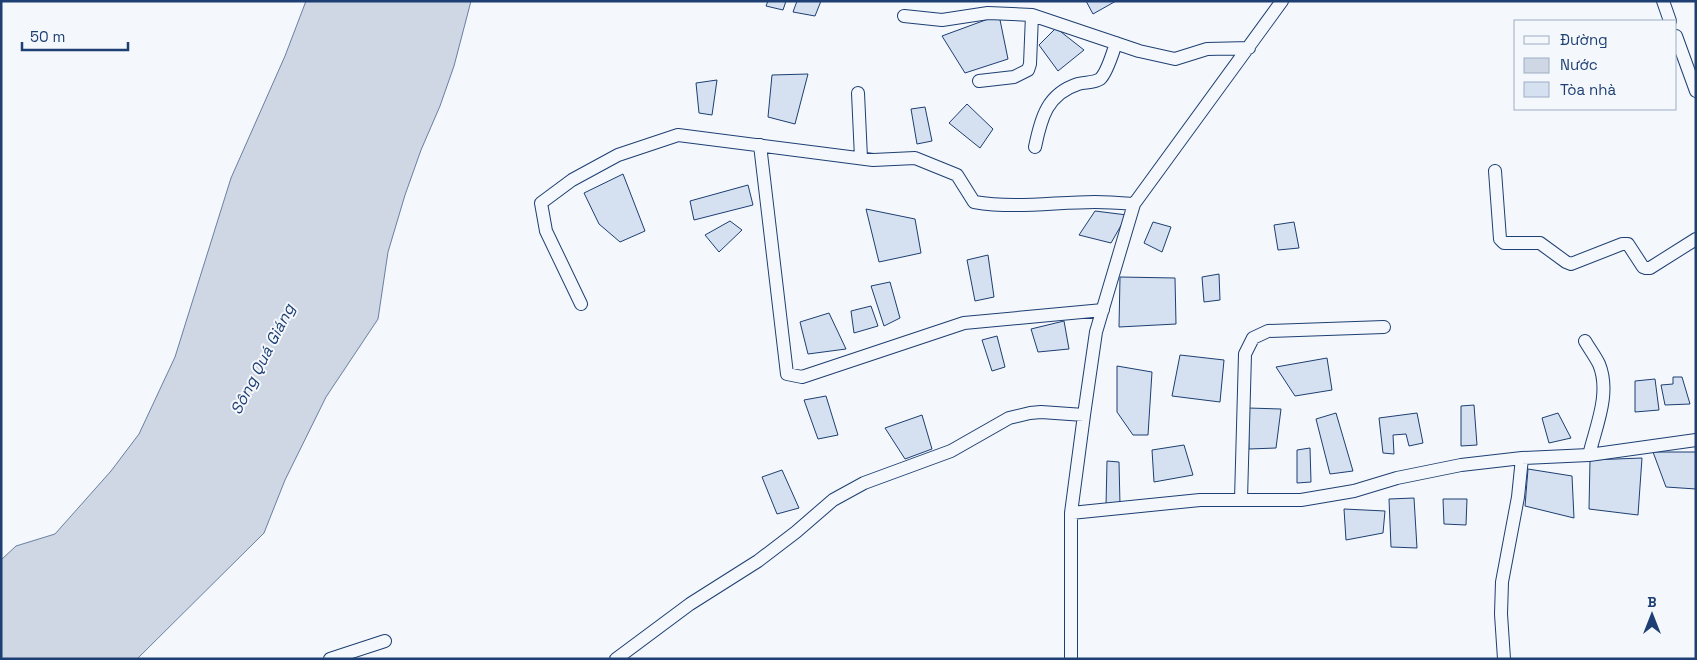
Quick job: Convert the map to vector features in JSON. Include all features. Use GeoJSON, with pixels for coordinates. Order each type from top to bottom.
{"type":"FeatureCollection","features":[{"type":"Feature","properties":{"kind":"street"},"geometry":{"type":"LineString","coordinates":[[1071,659],[1071,513],[1084,415],[1096,332],[1134,204],[1282,1]]}},
{"type":"Feature","properties":{"kind":"street"},"geometry":{"type":"LineString","coordinates":[[1663,1],[1670,20]]}},
{"type":"Feature","properties":{"kind":"street"},"geometry":{"type":"LineString","coordinates":[[904,16],[942,20],[988,12],[1032,15],[1139,51],[1175,59],[1207,49],[1248,48]]}},
{"type":"Feature","properties":{"kind":"street"},"geometry":{"type":"LineString","coordinates":[[979,81],[1014,77],[1028,70],[1030,64],[1032,15]]}},
{"type":"Feature","properties":{"kind":"street"},"geometry":{"type":"LineString","coordinates":[[1677,39],[1696,91]]}},
{"type":"Feature","properties":{"kind":"street"},"geometry":{"type":"LineString","coordinates":[[1035,147],[1048,106],[1055,96],[1073,86],[1100,80],[1104,75],[1116,43]]}},
{"type":"Feature","properties":{"kind":"street"},"geometry":{"type":"LineString","coordinates":[[858,93],[861,158]]}},
{"type":"Feature","properties":{"kind":"street"},"geometry":{"type":"LineString","coordinates":[[581,304],[546,231],[541,203],[572,180],[618,155],[678,136],[873,160],[915,158],[957,175],[974,202],[992,205],[1041,206],[1095,202],[1134,204]]}},
{"type":"Feature","properties":{"kind":"street"},"geometry":{"type":"LineString","coordinates":[[760,145],[788,374],[802,377],[964,323],[1103,310]]}},
{"type":"Feature","properties":{"kind":"street"},"geometry":{"type":"LineString","coordinates":[[1495,171],[1500,240],[1504,243],[1540,243],[1571,264],[1625,244],[1630,246],[1643,267],[1650,268],[1696,239]]}},
{"type":"Feature","properties":{"kind":"street"},"geometry":{"type":"LineString","coordinates":[[1241,499],[1245,354],[1253,338],[1268,331],[1384,327]]}},
{"type":"Feature","properties":{"kind":"street"},"geometry":{"type":"LineString","coordinates":[[1585,341],[1598,363],[1603,377],[1604,391],[1589,455]]}},
{"type":"Feature","properties":{"kind":"street"},"geometry":{"type":"LineString","coordinates":[[616,659],[690,604],[758,561],[833,500],[864,483],[950,451],[1009,418],[1030,412],[1084,415]]}},
{"type":"Feature","properties":{"kind":"street"},"geometry":{"type":"LineString","coordinates":[[1071,513],[1200,500],[1301,500],[1354,491],[1397,478],[1461,465],[1522,458],[1589,455],[1696,440]]}},
{"type":"Feature","properties":{"kind":"street"},"geometry":{"type":"LineString","coordinates":[[1504,659],[1501,614],[1502,582],[1518,497],[1522,458]]}},
{"type":"Feature","properties":{"kind":"street"},"geometry":{"type":"LineString","coordinates":[[330,659],[385,641]]}},
{"type":"Feature","properties":{"kind":"water","name":"Sông Quá Giáng"},"geometry":{"type":"Polygon","coordinates":[[[306,1],[471,1],[454,66],[405,195],[388,252],[378,319],[326,397],[285,480],[264,533],[137,659],[1,659],[1,560],[16,546],[55,534],[111,471],[139,434],[175,357],[231,178],[285,56],[306,1]]]}},
{"type":"Feature","properties":{"kind":"building"},"geometry":{"type":"Polygon","coordinates":[[[768,1],[786,1],[783,10],[766,6],[768,1]]]}},
{"type":"Feature","properties":{"kind":"building"},"geometry":{"type":"Polygon","coordinates":[[[797,1],[821,1],[815,16],[793,12],[797,1]]]}},
{"type":"Feature","properties":{"kind":"building"},"geometry":{"type":"Polygon","coordinates":[[[1086,1],[1116,1],[1093,14],[1086,1]]]}},
{"type":"Feature","properties":{"kind":"building"},"geometry":{"type":"Polygon","coordinates":[[[999,15],[1008,59],[965,73],[942,36],[999,15]]]}},
{"type":"Feature","properties":{"kind":"building"},"geometry":{"type":"Polygon","coordinates":[[[1056,28],[1084,50],[1058,71],[1039,45],[1056,28]]]}},
{"type":"Feature","properties":{"kind":"building"},"geometry":{"type":"Polygon","coordinates":[[[808,74],[795,124],[768,117],[772,75],[808,74]]]}},
{"type":"Feature","properties":{"kind":"building"},"geometry":{"type":"Polygon","coordinates":[[[717,80],[712,115],[699,113],[696,83],[717,80]]]}},
{"type":"Feature","properties":{"kind":"building"},"geometry":{"type":"Polygon","coordinates":[[[967,104],[993,129],[980,148],[949,123],[967,104]]]}},
{"type":"Feature","properties":{"kind":"building"},"geometry":{"type":"Polygon","coordinates":[[[925,107],[932,141],[917,144],[911,109],[925,107]]]}},
{"type":"Feature","properties":{"kind":"building"},"geometry":{"type":"Polygon","coordinates":[[[623,174],[645,231],[620,242],[599,224],[584,193],[623,174]]]}},
{"type":"Feature","properties":{"kind":"building"},"geometry":{"type":"Polygon","coordinates":[[[748,185],[753,205],[694,220],[690,201],[748,185]]]}},
{"type":"Feature","properties":{"kind":"building"},"geometry":{"type":"Polygon","coordinates":[[[866,209],[915,219],[921,253],[879,262],[866,209]]]}},
{"type":"Feature","properties":{"kind":"building"},"geometry":{"type":"Polygon","coordinates":[[[1095,211],[1127,215],[1111,243],[1079,235],[1095,211]]]}},
{"type":"Feature","properties":{"kind":"building"},"geometry":{"type":"Polygon","coordinates":[[[730,221],[742,230],[719,252],[705,235],[730,221]]]}},
{"type":"Feature","properties":{"kind":"building"},"geometry":{"type":"Polygon","coordinates":[[[1153,222],[1171,227],[1162,252],[1144,243],[1153,222]]]}},
{"type":"Feature","properties":{"kind":"building"},"geometry":{"type":"Polygon","coordinates":[[[1294,222],[1299,248],[1278,250],[1274,225],[1294,222]]]}},
{"type":"Feature","properties":{"kind":"building"},"geometry":{"type":"Polygon","coordinates":[[[988,255],[994,297],[975,301],[967,260],[988,255]]]}},
{"type":"Feature","properties":{"kind":"building"},"geometry":{"type":"Polygon","coordinates":[[[1219,274],[1220,300],[1204,302],[1202,277],[1219,274]]]}},
{"type":"Feature","properties":{"kind":"building"},"geometry":{"type":"Polygon","coordinates":[[[1120,277],[1175,278],[1176,324],[1119,327],[1120,277]]]}},
{"type":"Feature","properties":{"kind":"building"},"geometry":{"type":"Polygon","coordinates":[[[890,282],[900,318],[884,326],[871,286],[890,282]]]}},
{"type":"Feature","properties":{"kind":"building"},"geometry":{"type":"Polygon","coordinates":[[[871,306],[878,326],[854,333],[851,311],[871,306]]]}},
{"type":"Feature","properties":{"kind":"building"},"geometry":{"type":"Polygon","coordinates":[[[829,313],[846,349],[808,354],[800,322],[829,313]]]}},
{"type":"Feature","properties":{"kind":"building"},"geometry":{"type":"Polygon","coordinates":[[[1064,321],[1069,349],[1038,352],[1031,329],[1064,321]]]}},
{"type":"Feature","properties":{"kind":"building"},"geometry":{"type":"Polygon","coordinates":[[[997,336],[1005,367],[992,371],[982,340],[997,336]]]}},
{"type":"Feature","properties":{"kind":"building"},"geometry":{"type":"Polygon","coordinates":[[[1180,355],[1224,360],[1220,402],[1172,396],[1180,355]]]}},
{"type":"Feature","properties":{"kind":"building"},"geometry":{"type":"Polygon","coordinates":[[[1327,358],[1332,390],[1295,396],[1276,367],[1327,358]]]}},
{"type":"Feature","properties":{"kind":"building"},"geometry":{"type":"Polygon","coordinates":[[[1117,366],[1152,372],[1148,435],[1133,435],[1117,412],[1117,366]]]}},
{"type":"Feature","properties":{"kind":"building"},"geometry":{"type":"Polygon","coordinates":[[[1673,377],[1682,377],[1690,404],[1665,405],[1661,385],[1673,384],[1673,377]]]}},
{"type":"Feature","properties":{"kind":"building"},"geometry":{"type":"Polygon","coordinates":[[[1655,379],[1659,410],[1635,412],[1635,381],[1655,379]]]}},
{"type":"Feature","properties":{"kind":"building"},"geometry":{"type":"Polygon","coordinates":[[[826,396],[838,435],[818,439],[804,400],[826,396]]]}},
{"type":"Feature","properties":{"kind":"building"},"geometry":{"type":"Polygon","coordinates":[[[1474,405],[1477,445],[1461,446],[1461,406],[1474,405]]]}},
{"type":"Feature","properties":{"kind":"building"},"geometry":{"type":"Polygon","coordinates":[[[1248,408],[1281,409],[1276,448],[1249,449],[1248,408]]]}},
{"type":"Feature","properties":{"kind":"building"},"geometry":{"type":"Polygon","coordinates":[[[1336,413],[1353,471],[1330,474],[1316,419],[1336,413]]]}},
{"type":"Feature","properties":{"kind":"building"},"geometry":{"type":"Polygon","coordinates":[[[1417,413],[1423,443],[1409,446],[1406,434],[1393,435],[1394,454],[1383,453],[1379,418],[1417,413]]]}},
{"type":"Feature","properties":{"kind":"building"},"geometry":{"type":"Polygon","coordinates":[[[1558,413],[1571,438],[1549,443],[1542,418],[1558,413]]]}},
{"type":"Feature","properties":{"kind":"building"},"geometry":{"type":"Polygon","coordinates":[[[922,415],[932,449],[905,459],[885,428],[922,415]]]}},
{"type":"Feature","properties":{"kind":"building"},"geometry":{"type":"Polygon","coordinates":[[[1184,445],[1193,475],[1154,482],[1152,450],[1184,445]]]}},
{"type":"Feature","properties":{"kind":"building"},"geometry":{"type":"Polygon","coordinates":[[[1310,448],[1311,482],[1297,483],[1297,450],[1310,448]]]}},
{"type":"Feature","properties":{"kind":"building"},"geometry":{"type":"Polygon","coordinates":[[[1653,452],[1696,452],[1696,489],[1666,487],[1653,452]]]}},
{"type":"Feature","properties":{"kind":"building"},"geometry":{"type":"Polygon","coordinates":[[[1642,458],[1638,515],[1589,509],[1590,460],[1642,458]]]}},
{"type":"Feature","properties":{"kind":"building"},"geometry":{"type":"Polygon","coordinates":[[[1107,461],[1119,462],[1120,505],[1106,506],[1107,461]]]}},
{"type":"Feature","properties":{"kind":"building"},"geometry":{"type":"Polygon","coordinates":[[[1528,469],[1572,476],[1574,518],[1525,506],[1528,469]]]}},
{"type":"Feature","properties":{"kind":"building"},"geometry":{"type":"Polygon","coordinates":[[[782,470],[799,508],[777,514],[762,477],[782,470]]]}},
{"type":"Feature","properties":{"kind":"building"},"geometry":{"type":"Polygon","coordinates":[[[1414,498],[1417,548],[1391,547],[1389,499],[1414,498]]]}},
{"type":"Feature","properties":{"kind":"building"},"geometry":{"type":"Polygon","coordinates":[[[1443,499],[1467,499],[1466,525],[1444,524],[1443,499]]]}},
{"type":"Feature","properties":{"kind":"building"},"geometry":{"type":"Polygon","coordinates":[[[1344,509],[1385,511],[1383,533],[1346,540],[1344,509]]]}}]}
